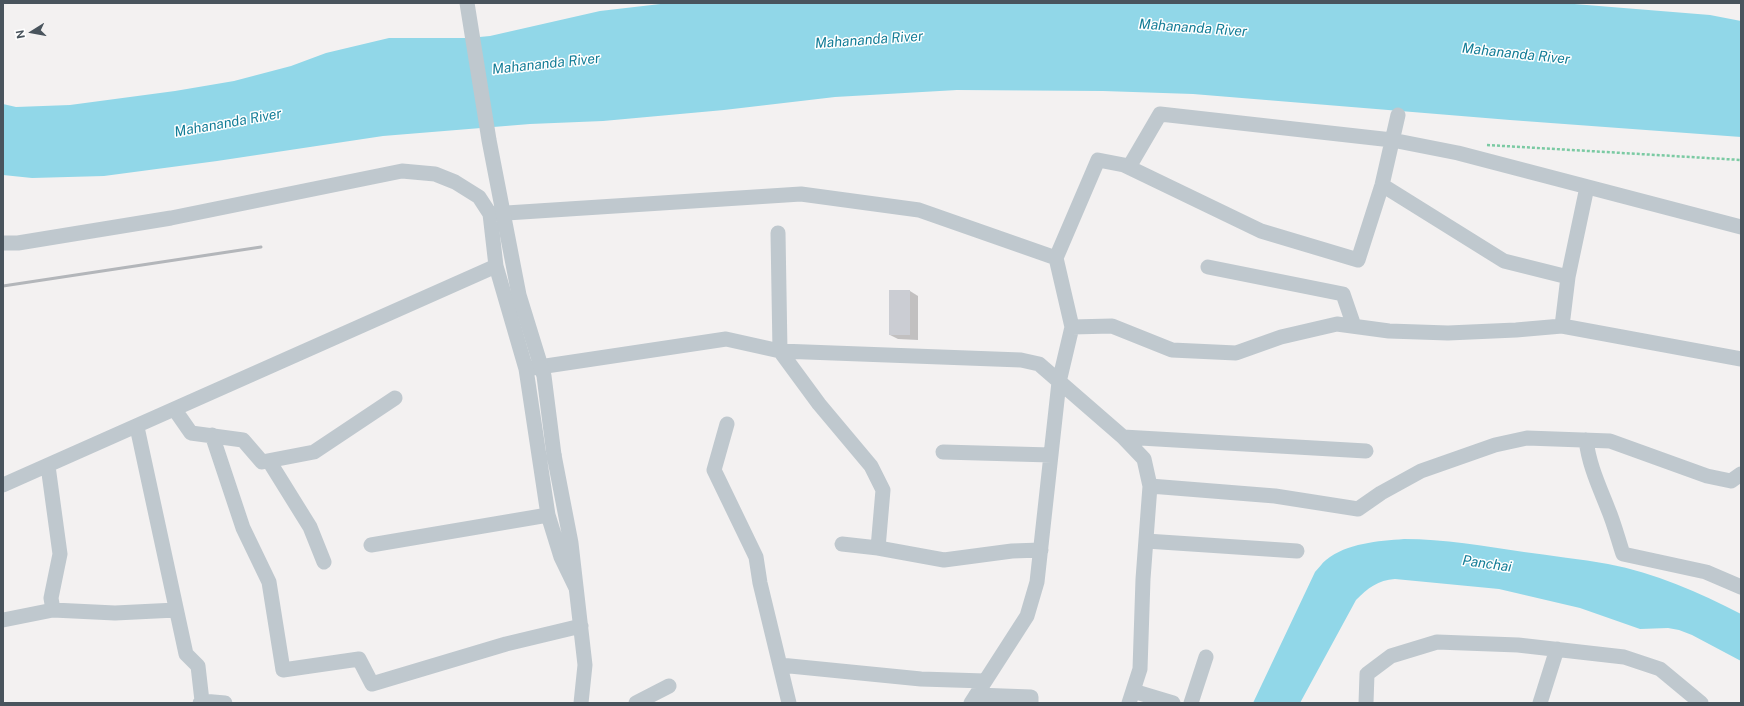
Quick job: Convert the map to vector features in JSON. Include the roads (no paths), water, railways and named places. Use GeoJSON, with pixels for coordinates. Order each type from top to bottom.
{"type":"FeatureCollection","features":[{"type":"Feature","properties":{"kind":"street"},"geometry":{"type":"LineString","coordinates":[[467,3],[489,140],[519,295],[544,376],[554,455],[571,544],[585,665],[580,703]]}},
{"type":"Feature","properties":{"kind":"street"},"geometry":{"type":"LineString","coordinates":[[1129,167],[1160,114],[1392,140],[1458,153],[1741,227]]}},
{"type":"Feature","properties":{"kind":"street"},"geometry":{"type":"LineString","coordinates":[[974,699],[1027,616],[1037,582],[1059,382],[1072,327],[1056,258],[1098,160],[1129,167],[1261,231],[1358,260],[1382,185],[1398,116]]}},
{"type":"Feature","properties":{"kind":"street"},"geometry":{"type":"LineString","coordinates":[[3,243],[18,242],[171,218],[402,171],[435,174],[455,182],[479,197],[490,214],[496,266],[526,369],[548,516],[562,557],[576,588]]}},
{"type":"Feature","properties":{"kind":"street"},"geometry":{"type":"LineString","coordinates":[[1382,185],[1504,261],[1568,277]]}},
{"type":"Feature","properties":{"kind":"street"},"geometry":{"type":"LineString","coordinates":[[1562,326],[1568,277],[1587,187]]}},
{"type":"Feature","properties":{"kind":"street"},"geometry":{"type":"LineString","coordinates":[[490,214],[801,194],[919,210],[1056,258]]}},
{"type":"Feature","properties":{"kind":"street"},"geometry":{"type":"LineString","coordinates":[[778,233],[780,351],[819,404],[871,466],[883,490],[878,548]]}},
{"type":"Feature","properties":{"kind":"street"},"geometry":{"type":"LineString","coordinates":[[3,485],[137,427],[496,266]]}},
{"type":"Feature","properties":{"kind":"street"},"geometry":{"type":"LineString","coordinates":[[1208,266],[1343,294],[1354,326]]}},
{"type":"Feature","properties":{"kind":"street"},"geometry":{"type":"LineString","coordinates":[[1072,327],[1112,326],[1172,350],[1236,353],[1281,337],[1337,324],[1389,331],[1448,333],[1562,326],[1741,358]]}},
{"type":"Feature","properties":{"kind":"street"},"geometry":{"type":"LineString","coordinates":[[526,369],[726,339],[780,351],[1021,360],[1039,364],[1123,437],[1144,459],[1150,486],[1143,579],[1140,669],[1131,697],[1174,703]]}},
{"type":"Feature","properties":{"kind":"street"},"geometry":{"type":"LineString","coordinates":[[175,410],[191,433],[243,440],[262,462],[314,452],[395,398]]}},
{"type":"Feature","properties":{"kind":"street"},"geometry":{"type":"LineString","coordinates":[[727,424],[714,470],[756,556],[760,583],[789,703]]}},
{"type":"Feature","properties":{"kind":"street"},"geometry":{"type":"LineString","coordinates":[[137,427],[186,654],[198,666],[201,702],[225,703]]}},
{"type":"Feature","properties":{"kind":"street"},"geometry":{"type":"LineString","coordinates":[[212,435],[243,528],[269,582],[283,670],[359,660],[372,684],[506,644],[580,626]]}},
{"type":"Feature","properties":{"kind":"street"},"geometry":{"type":"LineString","coordinates":[[1123,437],[1366,451]]}},
{"type":"Feature","properties":{"kind":"street"},"geometry":{"type":"LineString","coordinates":[[1150,486],[1268,495],[1358,509],[1381,493],[1421,471],[1495,445],[1527,438],[1610,441],[1706,476],[1731,481],[1741,474]]}},
{"type":"Feature","properties":{"kind":"street"},"geometry":{"type":"LineString","coordinates":[[1586,440],[1588,455],[1598,487],[1608,509],[1623,554],[1706,572],[1741,587]]}},
{"type":"Feature","properties":{"kind":"street"},"geometry":{"type":"LineString","coordinates":[[943,452],[1051,455]]}},
{"type":"Feature","properties":{"kind":"street"},"geometry":{"type":"LineString","coordinates":[[269,460],[310,527],[324,562]]}},
{"type":"Feature","properties":{"kind":"street"},"geometry":{"type":"LineString","coordinates":[[48,466],[60,554],[51,598],[53,610]]}},
{"type":"Feature","properties":{"kind":"street"},"geometry":{"type":"LineString","coordinates":[[371,545],[548,516]]}},
{"type":"Feature","properties":{"kind":"street"},"geometry":{"type":"LineString","coordinates":[[1146,541],[1297,551]]}},
{"type":"Feature","properties":{"kind":"street"},"geometry":{"type":"LineString","coordinates":[[842,544],[878,548],[944,560],[1012,551],[1041,550]]}},
{"type":"Feature","properties":{"kind":"street"},"geometry":{"type":"LineString","coordinates":[[3,620],[53,610],[115,613],[176,610]]}},
{"type":"Feature","properties":{"kind":"street"},"geometry":{"type":"LineString","coordinates":[[1366,703],[1367,674],[1391,656],[1437,642],[1518,645],[1624,657],[1660,669],[1702,703]]}},
{"type":"Feature","properties":{"kind":"street"},"geometry":{"type":"LineString","coordinates":[[1540,703],[1557,649]]}},
{"type":"Feature","properties":{"kind":"street"},"geometry":{"type":"LineString","coordinates":[[1191,703],[1206,658]]}},
{"type":"Feature","properties":{"kind":"street"},"geometry":{"type":"LineString","coordinates":[[780,665],[921,680],[985,681]]}},
{"type":"Feature","properties":{"kind":"street"},"geometry":{"type":"LineString","coordinates":[[636,703],[669,686]]}},
{"type":"Feature","properties":{"kind":"street"},"geometry":{"type":"LineString","coordinates":[[974,699],[1031,697],[1031,703]]}},
{"type":"Feature","properties":{"kind":"water","name":"Mahananda River"},"geometry":{"type":"Polygon","coordinates":[[[669,3],[1562,3],[1710,15],[1741,21],[1741,137],[1193,94],[1103,91],[957,90],[835,97],[724,110],[603,121],[530,124],[383,136],[104,176],[32,178],[3,175],[3,104],[16,107],[70,105],[175,91],[234,81],[291,66],[326,53],[389,38],[469,38],[490,36],[600,11],[669,3]]]}},
{"type":"Feature","properties":{"kind":"water","name":"Panchai"},"geometry":{"type":"Polygon","coordinates":[[[1404,539],[1464,543],[1608,564],[1660,578],[1709,598],[1741,614],[1741,661],[1692,635],[1679,630],[1668,628],[1640,629],[1580,608],[1499,589],[1395,579],[1383,581],[1374,585],[1356,600],[1300,703],[1253,703],[1315,572],[1323,563],[1334,554],[1353,546],[1373,542],[1404,539]]]}},
{"type":"Feature","properties":{"kind":"railway"},"geometry":{"type":"LineString","coordinates":[[3,286],[261,247]]}}]}
